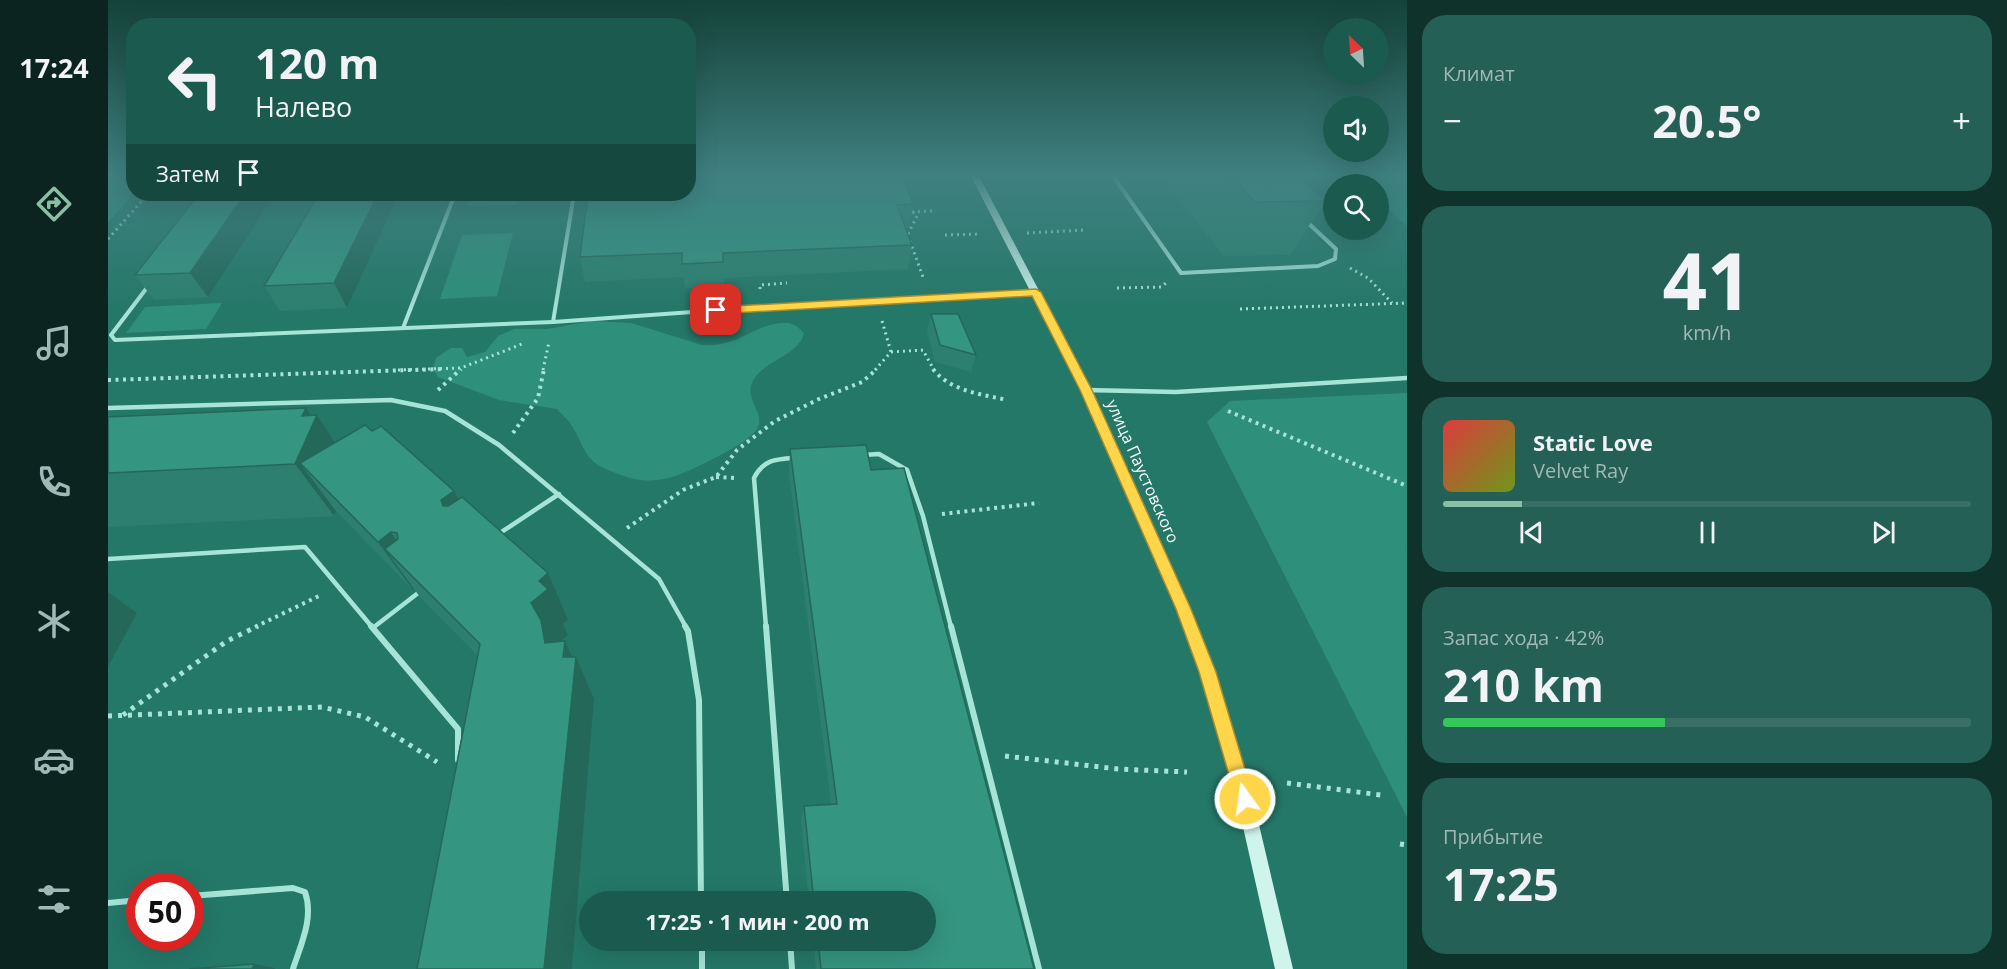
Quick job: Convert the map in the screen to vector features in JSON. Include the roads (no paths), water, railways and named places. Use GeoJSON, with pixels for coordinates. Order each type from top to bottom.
{"type":"FeatureCollection","features":[{"type":"Feature","properties":{"kind":"main road","name":"улица Паустовского"},"geometry":{"type":"LineString","coordinates":[[999,221],[1086,390],[1155,541],[1208,672],[1240,778],[1284,969]]}},
{"type":"Feature","properties":{"kind":"lane"},"geometry":{"type":"LineString","coordinates":[[403,328],[444,221]]}},
{"type":"Feature","properties":{"kind":"lane"},"geometry":{"type":"LineString","coordinates":[[553,322],[570,221]]}},
{"type":"Feature","properties":{"kind":"lane"},"geometry":{"type":"LineString","coordinates":[[1144,221],[1180,273],[1317,266],[1335,259],[1336,249],[1306,221]]}},
{"type":"Feature","properties":{"kind":"lane"},"geometry":{"type":"LineString","coordinates":[[150,283],[115,328],[111,335],[115,340],[553,322],[762,307],[1036,292]]}},
{"type":"Feature","properties":{"kind":"lane"},"geometry":{"type":"LineString","coordinates":[[1086,390],[1176,392],[1407,378]]}},
{"type":"Feature","properties":{"kind":"lane"},"geometry":{"type":"LineString","coordinates":[[108,408],[391,400],[445,411],[498,445],[559,494],[658,579],[688,631],[699,700],[701,891]]}},
{"type":"Feature","properties":{"kind":"lane"},"geometry":{"type":"LineString","coordinates":[[855,455],[879,454],[907,470],[923,516],[1039,969]]}},
{"type":"Feature","properties":{"kind":"lane"},"geometry":{"type":"LineString","coordinates":[[786,891],[754,478],[760,466],[773,459],[796,458]]}},
{"type":"Feature","properties":{"kind":"lane"},"geometry":{"type":"LineString","coordinates":[[492,539],[559,494]]}},
{"type":"Feature","properties":{"kind":"lane"},"geometry":{"type":"LineString","coordinates":[[108,560],[305,547],[458,729],[458,776]]}},
{"type":"Feature","properties":{"kind":"lane"},"geometry":{"type":"LineString","coordinates":[[374,627],[427,585]]}},
{"type":"Feature","properties":{"kind":"lane"},"geometry":{"type":"LineString","coordinates":[[204,895],[293,888],[305,892],[310,903],[293,969]]}},
{"type":"Feature","properties":{"kind":"lane"},"geometry":{"type":"LineString","coordinates":[[108,903],[126,901]]}},
{"type":"Feature","properties":{"kind":"lane"},"geometry":{"type":"LineString","coordinates":[[702,951],[702,969]]}},
{"type":"Feature","properties":{"kind":"lane"},"geometry":{"type":"LineString","coordinates":[[791,951],[792,969]]}}]}
